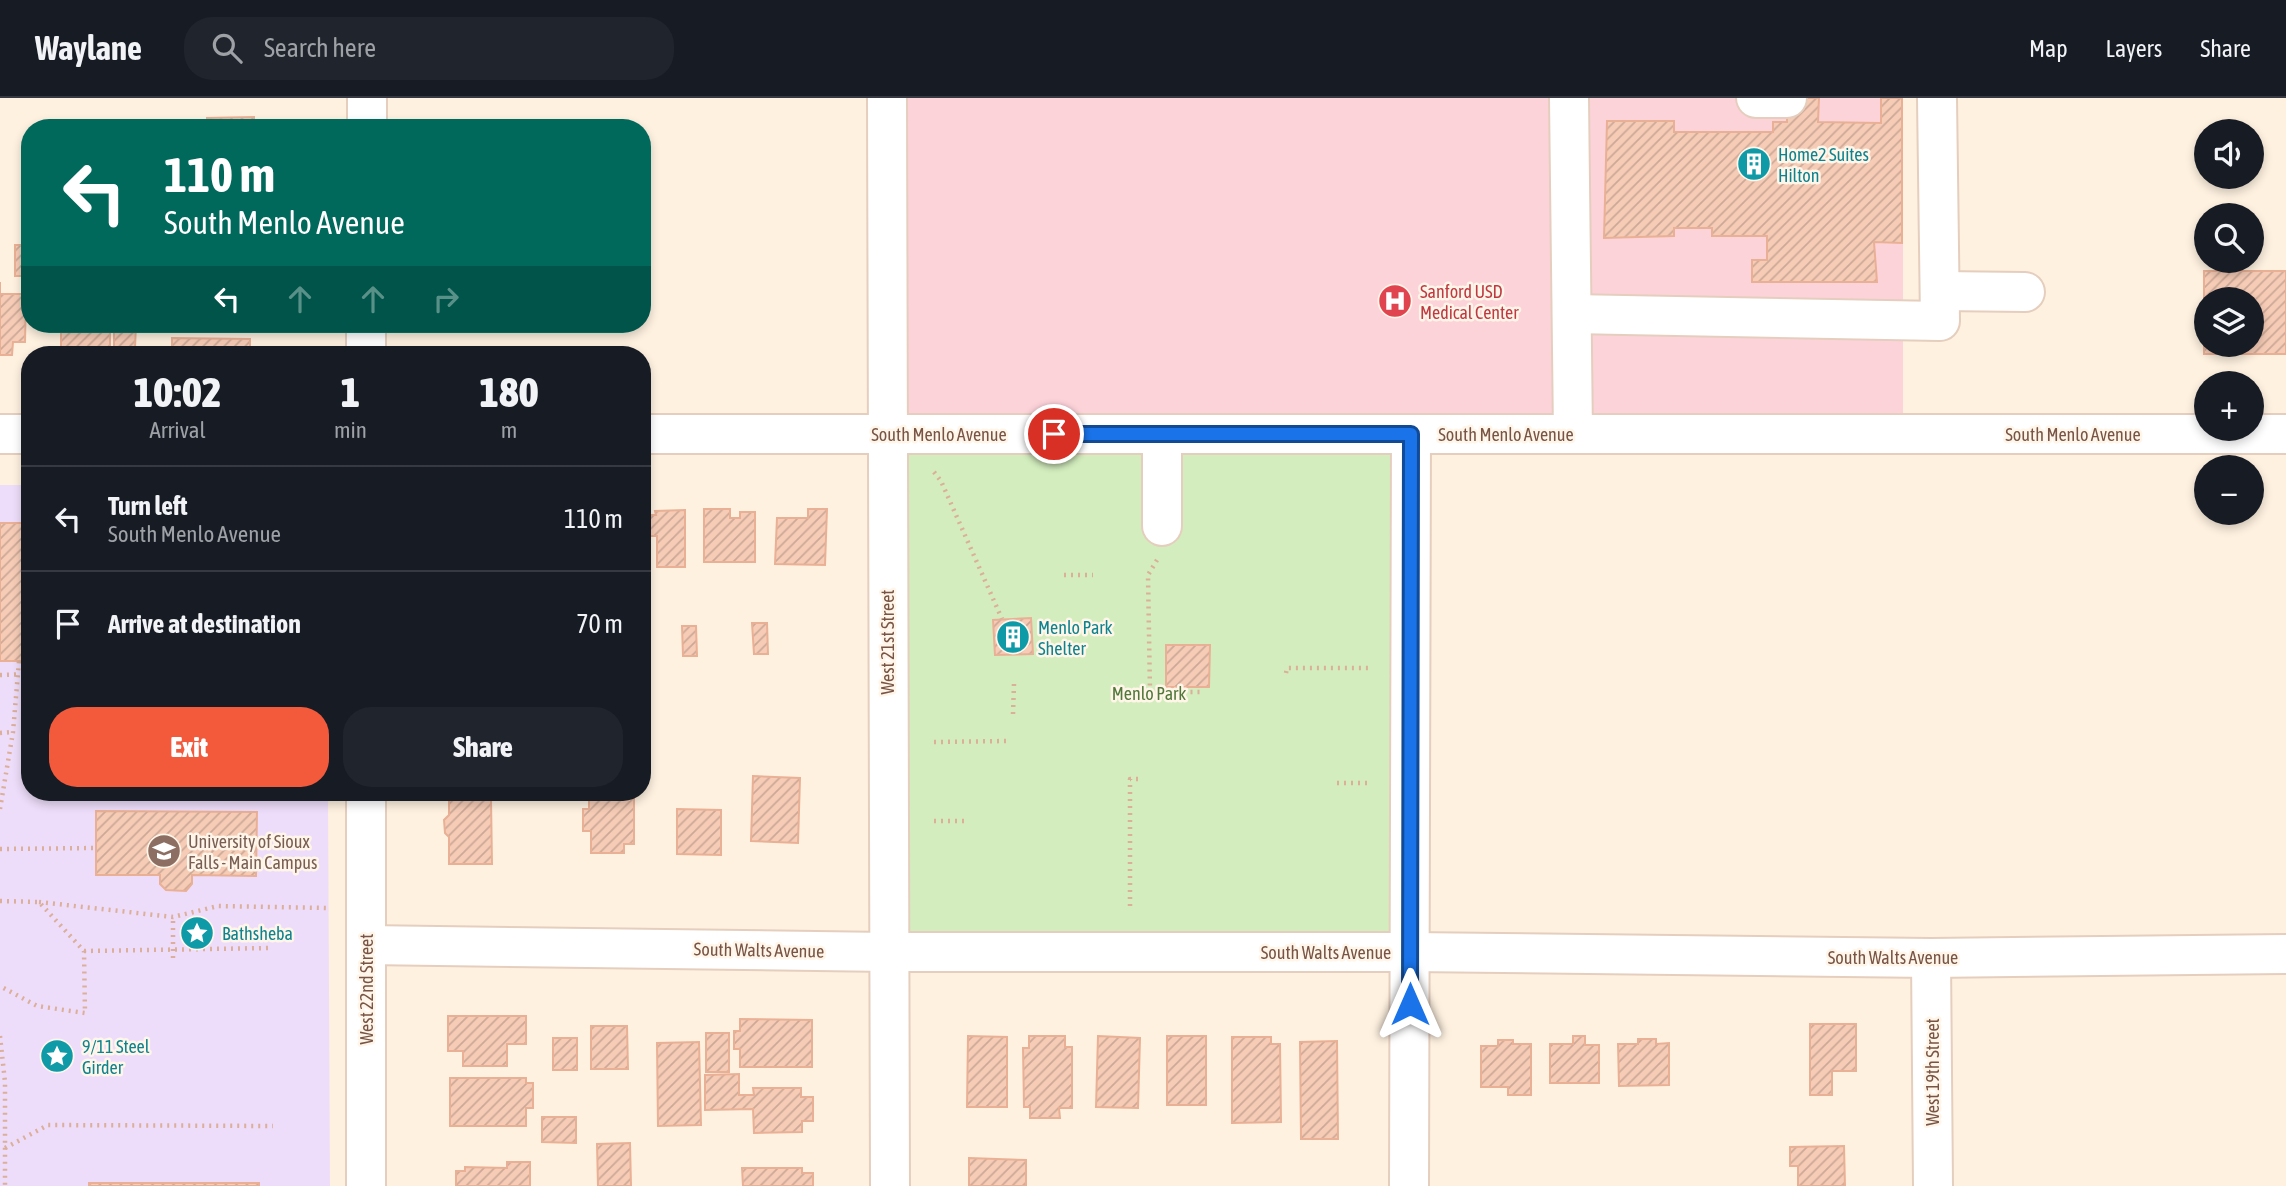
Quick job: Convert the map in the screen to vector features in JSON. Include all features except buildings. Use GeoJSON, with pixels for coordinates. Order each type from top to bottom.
{"type":"FeatureCollection","features":[{"type":"Feature","properties":{"kind":"street"},"geometry":{"type":"LineString","coordinates":[[367,98],[367,119]]}},
{"type":"Feature","properties":{"kind":"street","name":"West 21st Street"},"geometry":{"type":"LineString","coordinates":[[887,98],[890,1186]]}},
{"type":"Feature","properties":{"kind":"street"},"geometry":{"type":"LineString","coordinates":[[1569,98],[1573,434]]}},
{"type":"Feature","properties":{"kind":"street"},"geometry":{"type":"LineString","coordinates":[[1756,98],[1787,99]]}},
{"type":"Feature","properties":{"kind":"street"},"geometry":{"type":"LineString","coordinates":[[1572,314],[1940,321],[1937,98]]}},
{"type":"Feature","properties":{"kind":"street"},"geometry":{"type":"LineString","coordinates":[[1940,291],[2025,292]]}},
{"type":"Feature","properties":{"kind":"street"},"geometry":{"type":"LineString","coordinates":[[0,434],[21,434]]}},
{"type":"Feature","properties":{"kind":"street","name":"South Menlo Avenue"},"geometry":{"type":"LineString","coordinates":[[651,434],[2286,434]]}},
{"type":"Feature","properties":{"kind":"street"},"geometry":{"type":"LineString","coordinates":[[1162,434],[1162,526]]}},
{"type":"Feature","properties":{"kind":"street"},"geometry":{"type":"LineString","coordinates":[[1409,1186],[1411,434]]}},
{"type":"Feature","properties":{"kind":"street","name":"West 22nd Street"},"geometry":{"type":"LineString","coordinates":[[366,801],[366,1186]]}},
{"type":"Feature","properties":{"kind":"street","name":"South Walts Avenue"},"geometry":{"type":"LineString","coordinates":[[366,945],[888,952],[1411,952],[1931,958],[2286,954]]}},
{"type":"Feature","properties":{"kind":"street","name":"West 19th Street"},"geometry":{"type":"LineString","coordinates":[[1931,958],[1933,1186]]}},
{"type":"Feature","properties":{"kind":"path"},"geometry":{"type":"LineString","coordinates":[[934,472],[941,481],[1002,619]]}},
{"type":"Feature","properties":{"kind":"path"},"geometry":{"type":"LineString","coordinates":[[1162,526],[1162,552],[1148,575],[1150,691],[1201,692]]}},
{"type":"Feature","properties":{"kind":"path"},"geometry":{"type":"LineString","coordinates":[[1064,575],[1093,575]]}},
{"type":"Feature","properties":{"kind":"path"},"geometry":{"type":"LineString","coordinates":[[0,809],[13,732],[19,662]]}},
{"type":"Feature","properties":{"kind":"path"},"geometry":{"type":"LineString","coordinates":[[1286,673],[1287,668],[1369,668]]}},
{"type":"Feature","properties":{"kind":"path"},"geometry":{"type":"LineString","coordinates":[[0,675],[19,674]]}},
{"type":"Feature","properties":{"kind":"path"},"geometry":{"type":"LineString","coordinates":[[1013,715],[1014,684]]}},
{"type":"Feature","properties":{"kind":"path"},"geometry":{"type":"LineString","coordinates":[[0,733],[13,732]]}},
{"type":"Feature","properties":{"kind":"path"},"geometry":{"type":"LineString","coordinates":[[934,742],[1009,741]]}},
{"type":"Feature","properties":{"kind":"path"},"geometry":{"type":"LineString","coordinates":[[1130,906],[1130,779],[1143,779]]}},
{"type":"Feature","properties":{"kind":"path"},"geometry":{"type":"LineString","coordinates":[[1337,783],[1370,783]]}},
{"type":"Feature","properties":{"kind":"path"},"geometry":{"type":"LineString","coordinates":[[934,821],[964,821]]}},
{"type":"Feature","properties":{"kind":"path"},"geometry":{"type":"LineString","coordinates":[[0,849],[96,848]]}},
{"type":"Feature","properties":{"kind":"path"},"geometry":{"type":"LineString","coordinates":[[0,901],[39,902],[173,918],[218,906],[327,908]]}},
{"type":"Feature","properties":{"kind":"path"},"geometry":{"type":"LineString","coordinates":[[0,986],[37,1006],[85,1013],[84,951],[39,902]]}},
{"type":"Feature","properties":{"kind":"path"},"geometry":{"type":"LineString","coordinates":[[173,918],[173,958]]}},
{"type":"Feature","properties":{"kind":"path"},"geometry":{"type":"LineString","coordinates":[[84,951],[270,948]]}},
{"type":"Feature","properties":{"kind":"path"},"geometry":{"type":"LineString","coordinates":[[0,1036],[5,1082],[5,1186]]}},
{"type":"Feature","properties":{"kind":"path"},"geometry":{"type":"LineString","coordinates":[[5,1148],[48,1125],[273,1126]]}},
{"type":"Feature","properties":{"kind":"shaded area","name":"Sanford USD Medical Center"},"geometry":{"type":"Polygon","coordinates":[[[887,98],[1903,98],[1903,434],[886,434],[887,98]]]}},
{"type":"Feature","properties":{"kind":"shaded area","name":"University of Sioux Falls - Main Campus"},"geometry":{"type":"Polygon","coordinates":[[[0,485],[21,485],[21,801],[328,801],[330,1186],[0,1186],[0,485]]]}},
{"type":"Feature","properties":{"kind":"green space","name":"Menlo Park"},"geometry":{"type":"Polygon","coordinates":[[[886,434],[1411,434],[1411,952],[888,952],[886,434]]]}},
{"type":"Feature","properties":{"kind":"place","name":"Home2 Suites Hilton"},"geometry":{"type":"Point","coordinates":[1754,164]}},
{"type":"Feature","properties":{"kind":"place","name":"Sanford USD Medical Center"},"geometry":{"type":"Point","coordinates":[1395,301]}},
{"type":"Feature","properties":{"kind":"place","name":"Menlo Park Shelter"},"geometry":{"type":"Point","coordinates":[1013,637]}},
{"type":"Feature","properties":{"kind":"place","name":"University of Sioux Falls - Main Campus"},"geometry":{"type":"Point","coordinates":[164,851]}},
{"type":"Feature","properties":{"kind":"place","name":"Bathsheba"},"geometry":{"type":"Point","coordinates":[197,933]}},
{"type":"Feature","properties":{"kind":"place","name":"9/11 Steel Girder"},"geometry":{"type":"Point","coordinates":[57,1056]}},
{"type":"Feature","properties":{"kind":"route"},"geometry":{"type":"LineString","coordinates":[[1054,434],[1411,434],[1410,1004]]}}]}
